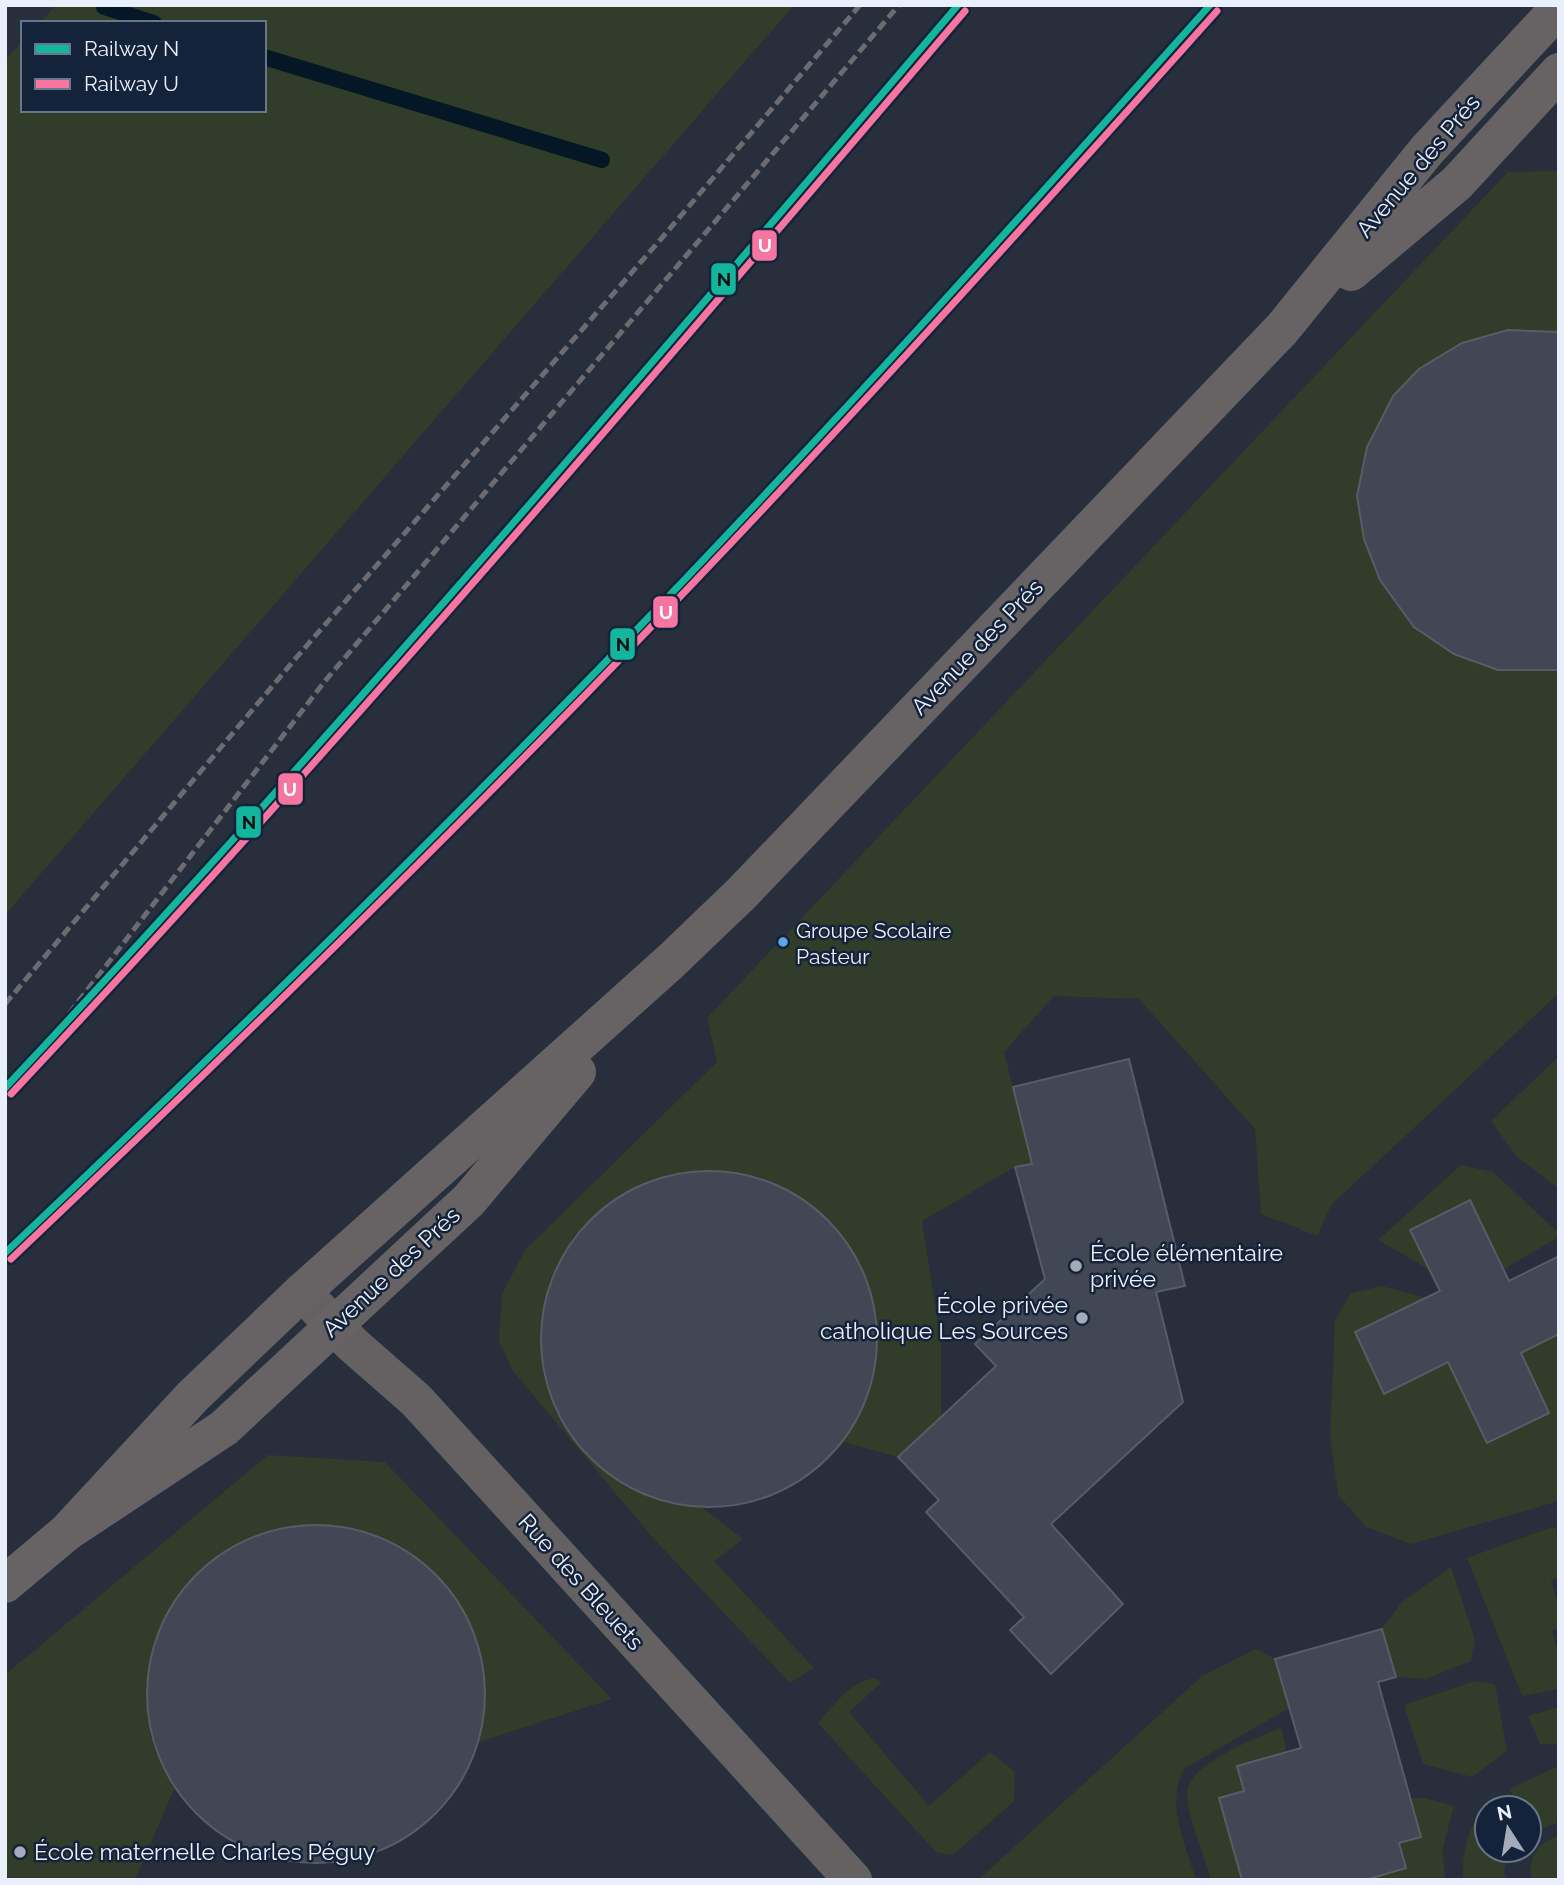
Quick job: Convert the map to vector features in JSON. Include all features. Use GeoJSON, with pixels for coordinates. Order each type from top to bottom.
{"type":"FeatureCollection","features":[{"type":"Feature","properties":{"kind":"main road","name":"Avenue des Prés"},"geometry":{"type":"LineString","coordinates":[[67,1532],[193,1395],[302,1292],[670,962],[742,893],[1282,329],[1427,150],[1559,8]]}},
{"type":"Feature","properties":{"kind":"main road","name":"Avenue des Prés"},"geometry":{"type":"LineString","coordinates":[[1282,329],[1457,183],[1555,84]]}},
{"type":"Feature","properties":{"kind":"main road","name":"Avenue des Prés"},"geometry":{"type":"LineString","coordinates":[[5,1584],[67,1532],[224,1428],[469,1200],[670,962]]}},
{"type":"Feature","properties":{"kind":"street"},"geometry":{"type":"LineString","coordinates":[[1512,58],[1555,84]]}},
{"type":"Feature","properties":{"kind":"street","name":"Rue des Bleuets"},"geometry":{"type":"LineString","coordinates":[[302,1292],[352,1344],[416,1400],[853,1880]]}},
{"type":"Feature","properties":{"kind":"green space"},"geometry":{"type":"Polygon","coordinates":[[[56,5],[794,5],[5,915],[5,60],[21,43],[21,112],[266,112],[266,21],[42,21],[56,5]]]}},
{"type":"Feature","properties":{"kind":"green space"},"geometry":{"type":"Polygon","coordinates":[[[1559,171],[1559,334],[1506,331],[1476,339],[1449,351],[1425,367],[1404,387],[1386,410],[1372,436],[1363,464],[1358,499],[1370,552],[1380,576],[1392,598],[1426,634],[1470,660],[1495,668],[1518,670],[1559,667],[1559,993],[1331,1205],[1318,1235],[1261,1214],[1255,1129],[1139,999],[1054,996],[1004,1052],[1032,1164],[1015,1167],[922,1221],[941,1345],[941,1417],[898,1457],[843,1442],[868,1394],[877,1351],[875,1308],[858,1260],[825,1217],[787,1190],[742,1174],[693,1171],[650,1181],[611,1201],[574,1236],[550,1279],[540,1326],[543,1373],[557,1415],[587,1457],[626,1487],[672,1504],[701,1507],[743,1539],[714,1561],[814,1668],[790,1683],[653,1538],[513,1371],[499,1341],[502,1294],[525,1250],[717,1062],[707,1018],[1508,172],[1559,171]]]}},
{"type":"Feature","properties":{"kind":"green space"},"geometry":{"type":"Polygon","coordinates":[[[1559,1056],[1559,1189],[1516,1156],[1491,1121],[1559,1056]]]}},
{"type":"Feature","properties":{"kind":"green space"},"geometry":{"type":"Polygon","coordinates":[[[1461,1165],[1493,1172],[1559,1233],[1559,1237],[1504,1269],[1470,1200],[1410,1230],[1430,1270],[1378,1240],[1461,1165]]]}},
{"type":"Feature","properties":{"kind":"green space"},"geometry":{"type":"Polygon","coordinates":[[[1382,1286],[1426,1298],[1355,1331],[1384,1394],[1448,1362],[1487,1443],[1549,1413],[1521,1353],[1559,1334],[1559,1501],[1411,1544],[1366,1527],[1338,1495],[1330,1437],[1335,1320],[1351,1293],[1382,1286]]]}},
{"type":"Feature","properties":{"kind":"green space"},"geometry":{"type":"Polygon","coordinates":[[[268,1455],[385,1462],[612,1699],[479,1742],[485,1702],[480,1651],[463,1612],[439,1579],[401,1549],[359,1531],[314,1526],[271,1531],[230,1548],[196,1575],[169,1611],[153,1657],[146,1694],[152,1740],[174,1789],[135,1880],[5,1880],[5,1675],[268,1455]]]}},
{"type":"Feature","properties":{"kind":"green space"},"geometry":{"type":"Polygon","coordinates":[[[1552,1527],[1559,1530],[1559,1578],[1551,1580],[1559,1608],[1559,1629],[1552,1631],[1559,1656],[1559,1689],[1522,1696],[1467,1558],[1552,1527]]]}},
{"type":"Feature","properties":{"kind":"green space"},"geometry":{"type":"Polygon","coordinates":[[[1451,1567],[1475,1640],[1471,1661],[1426,1679],[1396,1677],[1382,1629],[1402,1602],[1451,1567]]]}},
{"type":"Feature","properties":{"kind":"green space"},"geometry":{"type":"Polygon","coordinates":[[[1256,1649],[1275,1659],[1289,1708],[1185,1768],[1176,1794],[1177,1809],[1196,1880],[978,1880],[1202,1676],[1256,1649]]]}},
{"type":"Feature","properties":{"kind":"green space"},"geometry":{"type":"Polygon","coordinates":[[[876,1678],[882,1682],[849,1712],[929,1806],[990,1752],[1015,1772],[1014,1801],[953,1855],[936,1852],[818,1723],[850,1689],[876,1678]]]}},
{"type":"Feature","properties":{"kind":"green space"},"geometry":{"type":"Polygon","coordinates":[[[1475,1681],[1495,1684],[1507,1751],[1472,1777],[1423,1764],[1404,1705],[1475,1681]]]}},
{"type":"Feature","properties":{"kind":"green space"},"geometry":{"type":"Polygon","coordinates":[[[1559,1707],[1559,1744],[1540,1744],[1528,1716],[1559,1707]]]}},
{"type":"Feature","properties":{"kind":"green space"},"geometry":{"type":"Polygon","coordinates":[[[1281,1727],[1287,1752],[1237,1765],[1244,1791],[1219,1799],[1242,1880],[1211,1880],[1190,1814],[1187,1795],[1190,1783],[1210,1762],[1281,1727]]]}},
{"type":"Feature","properties":{"kind":"green space"},"geometry":{"type":"Polygon","coordinates":[[[1559,1768],[1559,1822],[1543,1828],[1543,1794],[1512,1794],[1509,1789],[1559,1768]]]}},
{"type":"Feature","properties":{"kind":"green space"},"geometry":{"type":"Polygon","coordinates":[[[1411,1798],[1425,1798],[1454,1806],[1442,1851],[1446,1880],[1365,1880],[1406,1868],[1399,1843],[1421,1836],[1411,1798]]]}},
{"type":"Feature","properties":{"kind":"green space"},"geometry":{"type":"Polygon","coordinates":[[[1473,1825],[1473,1864],[1505,1864],[1506,1880],[1463,1880],[1469,1835],[1473,1825]]]}},
{"type":"Feature","properties":{"kind":"green space"},"geometry":{"type":"Polygon","coordinates":[[[1559,1836],[1559,1880],[1531,1880],[1531,1864],[1543,1864],[1543,1844],[1559,1836]]]}},
{"type":"Feature","properties":{"kind":"building"},"geometry":{"type":"Polygon","coordinates":[[[1508,330],[1559,332],[1559,670],[1498,670],[1454,654],[1414,627],[1380,580],[1364,539],[1357,496],[1367,447],[1393,396],[1419,369],[1462,343],[1508,330]]]}},
{"type":"Feature","properties":{"kind":"building","name":"École privée catholique Les Sources"},"geometry":{"type":"Polygon","coordinates":[[[1129,1059],[1185,1286],[1156,1292],[1183,1402],[1051,1524],[1123,1604],[1051,1674],[1010,1630],[1024,1617],[926,1512],[939,1500],[898,1457],[996,1366],[975,1344],[1045,1279],[1015,1167],[1032,1164],[1013,1087],[1129,1059]]]}},
{"type":"Feature","properties":{"kind":"building"},"geometry":{"type":"Polygon","coordinates":[[[709,1171],[742,1174],[773,1184],[802,1199],[828,1220],[849,1246],[864,1275],[874,1306],[877,1339],[874,1372],[864,1403],[849,1432],[828,1458],[802,1479],[773,1494],[742,1504],[709,1507],[676,1504],[645,1494],[616,1479],[590,1458],[569,1432],[554,1403],[544,1372],[541,1339],[544,1306],[554,1275],[569,1246],[590,1220],[616,1199],[645,1184],[676,1174],[709,1171]]]}},
{"type":"Feature","properties":{"kind":"building"},"geometry":{"type":"Polygon","coordinates":[[[1470,1200],[1509,1281],[1559,1256],[1559,1334],[1521,1353],[1549,1413],[1487,1443],[1448,1362],[1384,1394],[1355,1332],[1440,1291],[1410,1230],[1470,1200]]]}},
{"type":"Feature","properties":{"kind":"building"},"geometry":{"type":"Polygon","coordinates":[[[316,1525],[365,1532],[396,1545],[423,1563],[447,1587],[465,1614],[478,1645],[485,1694],[478,1743],[465,1774],[447,1801],[423,1825],[396,1843],[365,1856],[316,1863],[267,1856],[236,1843],[209,1825],[185,1801],[167,1774],[154,1743],[147,1694],[154,1645],[167,1614],[185,1587],[209,1563],[236,1545],[267,1532],[316,1525]]]}},
{"type":"Feature","properties":{"kind":"building"},"geometry":{"type":"Polygon","coordinates":[[[1382,1629],[1396,1677],[1378,1682],[1421,1837],[1399,1843],[1406,1868],[1365,1880],[1242,1880],[1219,1798],[1244,1791],[1237,1766],[1301,1748],[1275,1659],[1382,1629]]]}},
{"type":"Feature","properties":{"kind":"waterway"},"geometry":{"type":"LineString","coordinates":[[104,7],[148,21]]}},
{"type":"Feature","properties":{"kind":"waterway"},"geometry":{"type":"LineString","coordinates":[[266,58],[602,160]]}},
{"type":"Feature","properties":{"kind":"railway"},"geometry":{"type":"LineString","coordinates":[[5,1004],[296,658],[667,232],[860,5]]}},
{"type":"Feature","properties":{"kind":"railway"},"geometry":{"type":"LineString","coordinates":[[5,1097],[325,681],[899,5]]}},
{"type":"Feature","properties":{"kind":"rail line","name":"N"},"geometry":{"type":"LineString","coordinates":[[5,1088],[128,956],[369,688],[958,5]]}},
{"type":"Feature","properties":{"kind":"rail line","name":"N"},"geometry":{"type":"LineString","coordinates":[[5,1253],[316,953],[620,647],[844,409],[1210,5]]}},
{"type":"Feature","properties":{"kind":"rail line","name":"U"},"geometry":{"type":"LineString","coordinates":[[11,1094],[376,694],[965,11]]}},
{"type":"Feature","properties":{"kind":"rail line","name":"U"},"geometry":{"type":"LineString","coordinates":[[11,1259],[322,959],[626,653],[925,335],[1217,11]]}},
{"type":"Feature","properties":{"kind":"place","name":"Groupe Scolaire Pasteur"},"geometry":{"type":"Point","coordinates":[783,942]}},
{"type":"Feature","properties":{"kind":"place","name":"École élémentaire privée"},"geometry":{"type":"Point","coordinates":[1076,1266]}},
{"type":"Feature","properties":{"kind":"place","name":"École privée catholique Les Sources"},"geometry":{"type":"Point","coordinates":[1082,1318]}},
{"type":"Feature","properties":{"kind":"place","name":"École maternelle Charles Péguy"},"geometry":{"type":"Point","coordinates":[20,1852]}}]}
